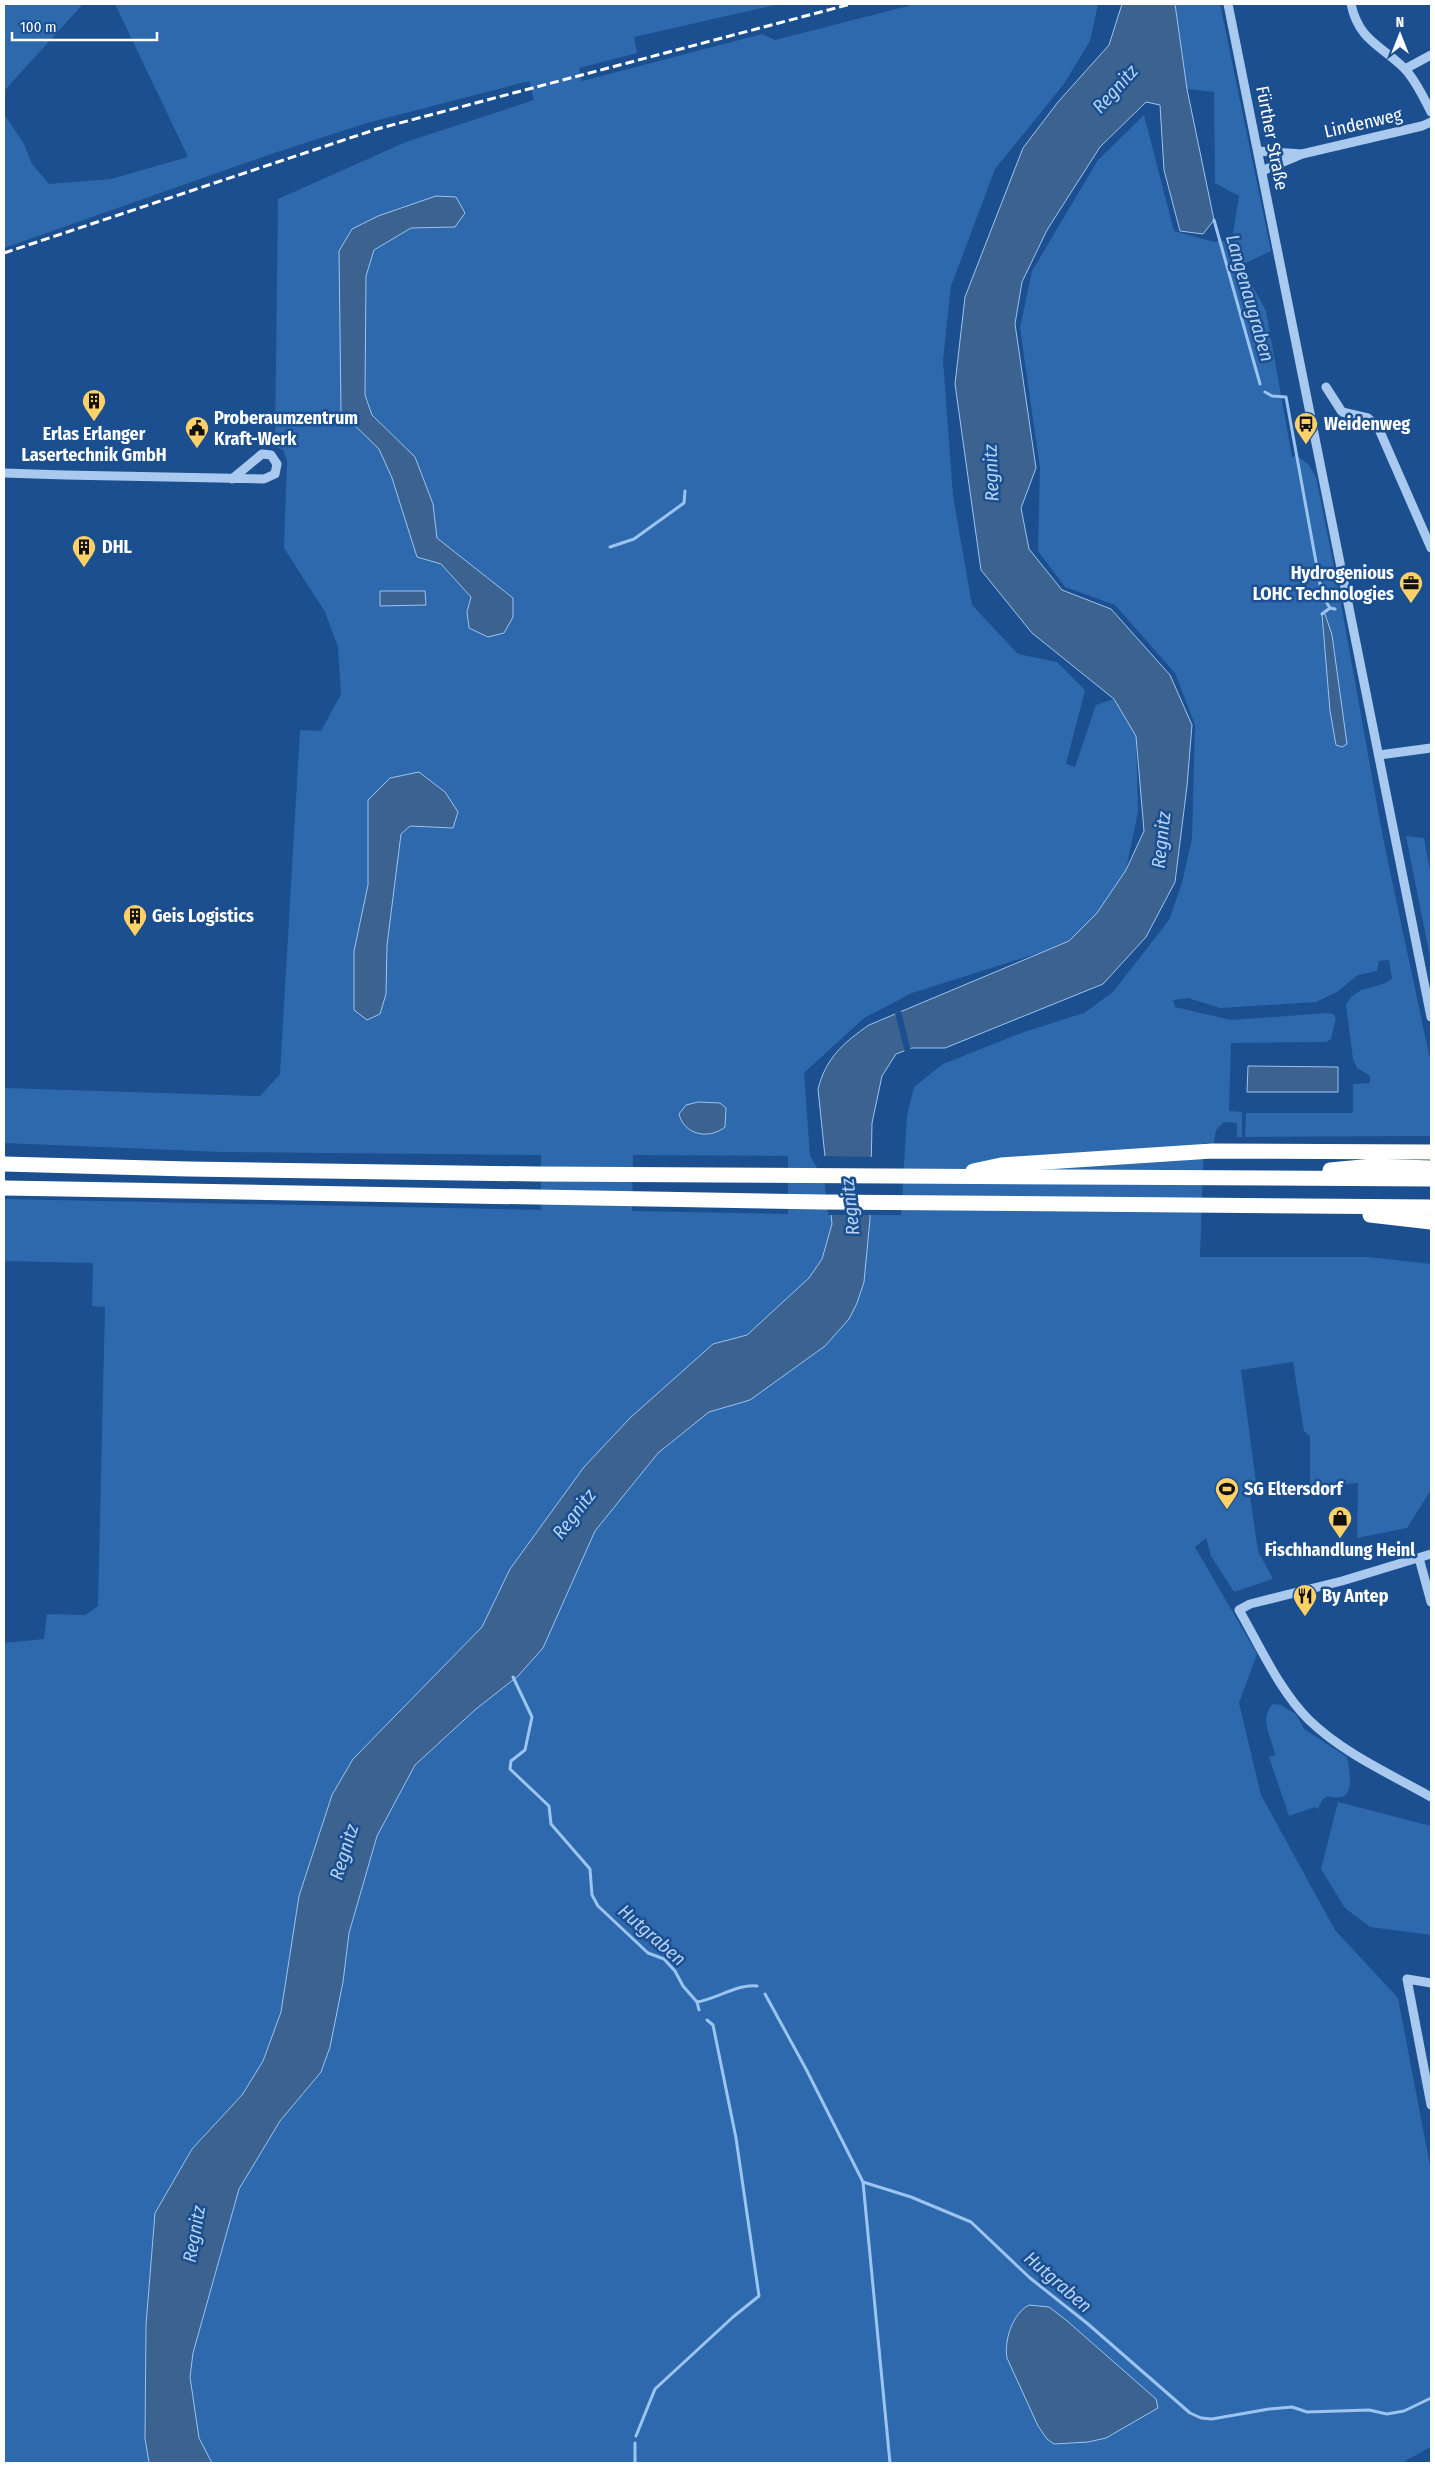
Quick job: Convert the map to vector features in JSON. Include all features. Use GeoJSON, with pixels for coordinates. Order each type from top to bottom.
{"type":"FeatureCollection","features":[{"type":"Feature","properties":{"kind":"highway"},"geometry":{"type":"LineString","coordinates":[[4,1164],[188,1169],[536,1174],[931,1177],[1118,1168],[1235,1151],[1431,1152]]}},
{"type":"Feature","properties":{"kind":"highway"},"geometry":{"type":"LineString","coordinates":[[931,1177],[1001,1165],[1118,1168],[1235,1175],[1431,1180]]}},
{"type":"Feature","properties":{"kind":"highway"},"geometry":{"type":"LineString","coordinates":[[1235,1175],[1323,1171],[1373,1166],[1431,1168]]}},
{"type":"Feature","properties":{"kind":"highway"},"geometry":{"type":"LineString","coordinates":[[4,1188],[635,1197],[774,1201],[1431,1207]]}},
{"type":"Feature","properties":{"kind":"highway"},"geometry":{"type":"LineString","coordinates":[[1251,1205],[1283,1210],[1376,1215],[1431,1222]]}},
{"type":"Feature","properties":{"kind":"street","name":"Fürther Straße"},"geometry":{"type":"LineString","coordinates":[[1228,4],[1431,1017]]}},
{"type":"Feature","properties":{"kind":"street"},"geometry":{"type":"LineString","coordinates":[[1350,4],[1355,18],[1365,35],[1377,48],[1405,69],[1431,112]]}},
{"type":"Feature","properties":{"kind":"street"},"geometry":{"type":"LineString","coordinates":[[1405,69],[1431,56]]}},
{"type":"Feature","properties":{"kind":"street","name":"Lindenweg"},"geometry":{"type":"LineString","coordinates":[[1262,170],[1302,154],[1422,126],[1431,122]]}},
{"type":"Feature","properties":{"kind":"street","name":"Lindenweg"},"geometry":{"type":"LineString","coordinates":[[1258,151],[1302,154]]}},
{"type":"Feature","properties":{"kind":"street"},"geometry":{"type":"LineString","coordinates":[[1326,387],[1342,412],[1368,418],[1378,427],[1431,548]]}},
{"type":"Feature","properties":{"kind":"street"},"geometry":{"type":"LineString","coordinates":[[4,473],[232,479],[269,478],[275,474],[277,464],[271,455],[262,454],[232,479]]}},
{"type":"Feature","properties":{"kind":"street"},"geometry":{"type":"LineString","coordinates":[[1379,755],[1431,748]]}},
{"type":"Feature","properties":{"kind":"street"},"geometry":{"type":"LineString","coordinates":[[1431,1554],[1342,1582],[1250,1604],[1239,1610],[1290,1696],[1309,1720],[1331,1739],[1348,1750],[1431,1797]]}},
{"type":"Feature","properties":{"kind":"street"},"geometry":{"type":"LineString","coordinates":[[1419,1558],[1431,1602]]}},
{"type":"Feature","properties":{"kind":"street"},"geometry":{"type":"LineString","coordinates":[[1431,1983],[1407,1979],[1431,2106]]}},
{"type":"Feature","properties":{"kind":"shaded area"},"geometry":{"type":"Polygon","coordinates":[[[4,4],[83,4],[4,91],[4,4]]]}},
{"type":"Feature","properties":{"kind":"shaded area"},"geometry":{"type":"Polygon","coordinates":[[[115,4],[780,4],[634,37],[637,53],[579,68],[582,81],[762,34],[775,40],[916,4],[1098,4],[1090,41],[1064,84],[995,169],[951,286],[943,360],[953,496],[972,605],[1018,654],[1057,662],[1085,690],[1066,764],[1075,767],[1096,705],[1114,699],[1136,736],[1138,812],[1126,870],[1097,913],[1069,941],[1039,953],[912,993],[864,1018],[804,1073],[810,1156],[827,1184],[832,1224],[822,1259],[809,1278],[747,1335],[713,1344],[630,1418],[584,1467],[510,1569],[482,1627],[353,1759],[332,1795],[281,2012],[263,2061],[242,2095],[192,2149],[155,2213],[146,2325],[145,2438],[149,2463],[4,2463],[4,1643],[44,1639],[47,1614],[85,1615],[98,1606],[105,1307],[92,1306],[93,1263],[4,1261],[4,1199],[541,1210],[541,1155],[223,1152],[4,1143],[4,1088],[260,1096],[280,1074],[300,730],[321,731],[341,694],[338,647],[325,612],[284,548],[287,461],[283,450],[275,446],[278,199],[406,142],[534,100],[529,81],[367,123],[268,155],[4,248],[4,114],[24,144],[32,164],[49,184],[111,179],[188,157],[115,4]],[[465,213],[352,229],[341,411],[379,449],[392,478],[417,557],[441,564],[471,597],[467,612],[513,598],[437,538],[433,504],[415,457],[372,415],[365,395],[366,276],[374,250],[410,228],[455,227],[465,213]],[[633,1155],[632,1211],[788,1214],[788,1156],[633,1155]]]}},
{"type":"Feature","properties":{"kind":"shaded area"},"geometry":{"type":"Polygon","coordinates":[[[1175,4],[1220,4],[1271,251],[1241,265],[1266,311],[1292,457],[1297,456],[1309,465],[1316,477],[1338,587],[1383,838],[1431,1064],[1431,1136],[1245,1137],[1246,1113],[1353,1113],[1353,1084],[1370,1083],[1370,1076],[1357,1068],[1353,1059],[1346,1005],[1351,997],[1361,990],[1383,984],[1392,979],[1389,960],[1379,961],[1377,971],[1358,975],[1337,992],[1316,1002],[1220,1008],[1188,998],[1173,1000],[1175,1007],[1231,1020],[1327,1013],[1333,1014],[1336,1018],[1331,1039],[1326,1042],[1231,1043],[1229,1111],[1242,1112],[1242,1137],[1237,1137],[1237,1123],[1224,1122],[1216,1130],[1214,1143],[1204,1143],[1200,1257],[1368,1257],[1431,1264],[1431,1490],[1407,1528],[1357,1538],[1358,1483],[1310,1487],[1310,1436],[1304,1431],[1293,1362],[1241,1370],[1256,1482],[1248,1483],[1258,1551],[1273,1579],[1234,1592],[1211,1556],[1206,1538],[1195,1547],[1257,1654],[1239,1703],[1261,1795],[1335,1930],[1398,1998],[1431,2171],[1431,2447],[1401,2463],[212,2463],[199,2438],[190,2377],[193,2353],[239,2189],[280,2121],[321,2072],[330,2047],[343,1982],[349,1933],[377,1836],[415,1765],[476,1709],[518,1676],[543,1648],[595,1531],[658,1453],[709,1412],[750,1400],[825,1346],[849,1319],[870,1215],[901,1215],[907,1115],[914,1087],[943,1064],[1024,1032],[1084,1013],[1113,992],[1169,920],[1182,883],[1192,838],[1195,725],[1175,673],[1115,605],[1065,587],[1038,551],[1040,468],[1020,328],[1032,271],[1098,160],[1144,115],[1174,231],[1214,242],[1232,240],[1239,196],[1215,183],[1214,92],[1187,89],[1175,4]]]}},
{"type":"Feature","properties":{"kind":"shaded area"},"geometry":{"type":"Polygon","coordinates":[[[1406,836],[1424,838],[1431,876],[1431,962],[1406,836]]]}},
{"type":"Feature","properties":{"kind":"shaded area"},"geometry":{"type":"Polygon","coordinates":[[[1273,1704],[1281,1705],[1296,1714],[1304,1729],[1347,1757],[1350,1786],[1344,1796],[1337,1798],[1328,1796],[1322,1800],[1318,1809],[1315,1807],[1289,1816],[1269,1757],[1275,1755],[1266,1722],[1269,1710],[1273,1704]]]}},
{"type":"Feature","properties":{"kind":"shaded area"},"geometry":{"type":"Polygon","coordinates":[[[1338,1802],[1431,1826],[1431,1935],[1370,1927],[1345,1908],[1321,1869],[1338,1802]]]}},
{"type":"Feature","properties":{"kind":"water","name":"Regnitz"},"geometry":{"type":"Polygon","coordinates":[[[1122,4],[1175,4],[1187,89],[1214,220],[1203,234],[1180,231],[1164,170],[1160,105],[1146,102],[1100,147],[1047,230],[1022,282],[1015,324],[1036,468],[1021,508],[1029,549],[1062,590],[1111,609],[1170,675],[1192,725],[1187,786],[1175,882],[1146,937],[1103,984],[945,1048],[912,1048],[896,1054],[882,1076],[872,1123],[870,1219],[864,1282],[849,1319],[825,1346],[750,1400],[709,1412],[658,1453],[595,1531],[543,1648],[518,1676],[476,1709],[415,1765],[377,1836],[349,1933],[343,1982],[330,2047],[321,2072],[280,2121],[239,2189],[193,2353],[190,2377],[199,2438],[212,2463],[149,2463],[145,2438],[146,2325],[155,2213],[192,2149],[242,2095],[263,2061],[281,2012],[299,1896],[332,1795],[353,1759],[482,1627],[510,1569],[584,1467],[630,1418],[713,1344],[747,1335],[809,1278],[822,1259],[832,1224],[818,1089],[826,1068],[837,1052],[851,1038],[869,1025],[1069,941],[1097,913],[1126,870],[1144,831],[1136,736],[1114,699],[1032,633],[981,570],[955,384],[965,297],[1023,148],[1058,102],[1109,45],[1122,4]]]}},
{"type":"Feature","properties":{"kind":"water"},"geometry":{"type":"Polygon","coordinates":[[[436,196],[456,197],[465,213],[455,227],[411,228],[374,250],[366,276],[365,395],[372,415],[415,457],[433,504],[437,538],[513,598],[513,617],[504,633],[488,637],[469,628],[467,612],[471,597],[441,564],[417,557],[392,478],[379,449],[341,412],[339,251],[352,229],[378,216],[436,196]]]}},
{"type":"Feature","properties":{"kind":"water"},"geometry":{"type":"Polygon","coordinates":[[[380,591],[425,591],[426,605],[380,606],[380,591]]]}},
{"type":"Feature","properties":{"kind":"water"},"geometry":{"type":"Polygon","coordinates":[[[1322,614],[1325,614],[1332,635],[1347,744],[1342,747],[1336,745],[1330,711],[1322,614]]]}},
{"type":"Feature","properties":{"kind":"water"},"geometry":{"type":"Polygon","coordinates":[[[419,772],[445,792],[458,812],[453,828],[410,826],[401,834],[387,945],[386,994],[380,1014],[367,1020],[354,1010],[354,951],[368,885],[368,800],[390,778],[419,772]]]}},
{"type":"Feature","properties":{"kind":"water"},"geometry":{"type":"Polygon","coordinates":[[[1248,1066],[1338,1067],[1338,1092],[1247,1092],[1248,1066]]]}},
{"type":"Feature","properties":{"kind":"water"},"geometry":{"type":"Polygon","coordinates":[[[698,1102],[720,1103],[726,1108],[725,1127],[719,1131],[705,1134],[692,1131],[686,1127],[679,1114],[686,1105],[698,1102]]]}},
{"type":"Feature","properties":{"kind":"water"},"geometry":{"type":"Polygon","coordinates":[[[1029,2305],[1049,2307],[1066,2320],[1156,2399],[1158,2408],[1106,2438],[1088,2442],[1054,2444],[1047,2439],[1038,2426],[1007,2358],[1006,2351],[1010,2328],[1018,2315],[1029,2305]]]}},
{"type":"Feature","properties":{"kind":"pier"},"geometry":{"type":"Polygon","coordinates":[[[901,1011],[911,1051],[905,1053],[895,1013],[901,1011]]]}},
{"type":"Feature","properties":{"kind":"pier"},"geometry":{"type":"Polygon","coordinates":[[[822,1156],[875,1157],[872,1215],[828,1215],[822,1156]]]}},
{"type":"Feature","properties":{"kind":"waterway","name":"Langenaugraben"},"geometry":{"type":"LineString","coordinates":[[1214,220],[1260,384]]}},
{"type":"Feature","properties":{"kind":"waterway","name":"Langenaugraben"},"geometry":{"type":"LineString","coordinates":[[1265,392],[1272,396],[1286,397],[1322,595],[1330,608],[1335,609]]}},
{"type":"Feature","properties":{"kind":"waterway"},"geometry":{"type":"LineString","coordinates":[[610,547],[634,539],[684,503],[685,491]]}},
{"type":"Feature","properties":{"kind":"waterway"},"geometry":{"type":"LineString","coordinates":[[1322,614],[1330,608]]}},
{"type":"Feature","properties":{"kind":"waterway","name":"Hutgraben"},"geometry":{"type":"LineString","coordinates":[[513,1677],[532,1717],[525,1750],[511,1761],[510,1769],[549,1806],[551,1824],[590,1869],[592,1895],[598,1906],[648,1953],[664,1959],[697,2002],[743,1987],[757,1986]]}},
{"type":"Feature","properties":{"kind":"waterway","name":"Hutgraben"},"geometry":{"type":"LineString","coordinates":[[765,1994],[806,2069],[863,2182],[911,2197],[971,2222],[1030,2278],[1088,2324],[1190,2413],[1201,2418],[1212,2419],[1292,2407],[1307,2412],[1369,2410],[1387,2414],[1404,2411],[1431,2398]]}},
{"type":"Feature","properties":{"kind":"waterway"},"geometry":{"type":"LineString","coordinates":[[697,2002],[699,2010]]}},
{"type":"Feature","properties":{"kind":"waterway"},"geometry":{"type":"LineString","coordinates":[[636,2436],[655,2389],[733,2317],[759,2296],[736,2138],[713,2025],[707,2020]]}},
{"type":"Feature","properties":{"kind":"waterway"},"geometry":{"type":"LineString","coordinates":[[863,2182],[890,2463]]}},
{"type":"Feature","properties":{"kind":"waterway"},"geometry":{"type":"LineString","coordinates":[[635,2443],[635,2463]]}},
{"type":"Feature","properties":{"kind":"railway"},"geometry":{"type":"LineString","coordinates":[[4,253],[377,129],[851,4]]}},
{"type":"Feature","properties":{"kind":"place","name":"Erlas Erlanger Lasertechnik GmbH"},"geometry":{"type":"Point","coordinates":[94,422]}},
{"type":"Feature","properties":{"kind":"place","name":"Weidenweg"},"geometry":{"type":"Point","coordinates":[1306,445]}},
{"type":"Feature","properties":{"kind":"place","name":"Proberaumzentrum Kraft-Werk"},"geometry":{"type":"Point","coordinates":[197,449]}},
{"type":"Feature","properties":{"kind":"place","name":"DHL"},"geometry":{"type":"Point","coordinates":[84,568]}},
{"type":"Feature","properties":{"kind":"place","name":"Hydrogenious LOHC Technologies"},"geometry":{"type":"Point","coordinates":[1411,604]}},
{"type":"Feature","properties":{"kind":"place","name":"Geis Logistics"},"geometry":{"type":"Point","coordinates":[135,937]}},
{"type":"Feature","properties":{"kind":"place","name":"SG Eltersdorf"},"geometry":{"type":"Point","coordinates":[1227,1510]}},
{"type":"Feature","properties":{"kind":"place","name":"Fischhandlung Heinl"},"geometry":{"type":"Point","coordinates":[1340,1539]}},
{"type":"Feature","properties":{"kind":"place","name":"By Antep"},"geometry":{"type":"Point","coordinates":[1305,1617]}}]}
